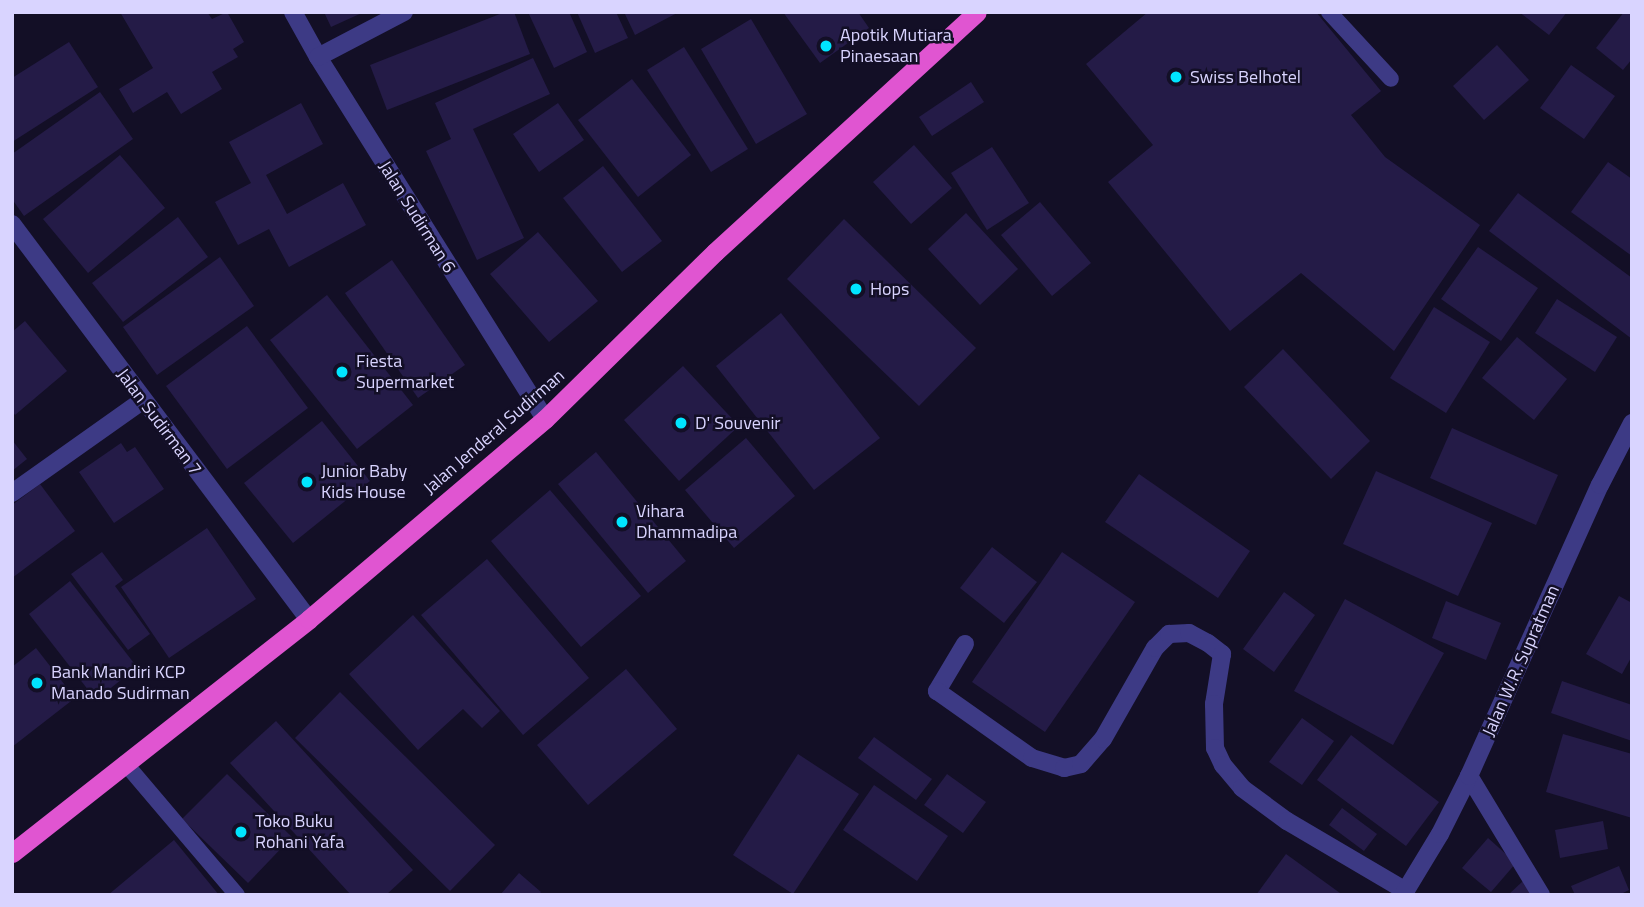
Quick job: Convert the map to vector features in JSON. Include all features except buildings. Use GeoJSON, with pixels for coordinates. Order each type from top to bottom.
{"type":"FeatureCollection","features":[{"type":"Feature","properties":{"kind":"highway","name":"Jalan Jenderal Sudirman"},"geometry":{"type":"LineString","coordinates":[[12,853],[309,619],[545,419],[715,252],[973,13]]}},
{"type":"Feature","properties":{"kind":"street","name":"Jalan Sudirman 6"},"geometry":{"type":"LineString","coordinates":[[293,12],[318,57],[545,419]]}},
{"type":"Feature","properties":{"kind":"street"},"geometry":{"type":"LineString","coordinates":[[318,57],[404,12]]}},
{"type":"Feature","properties":{"kind":"street","name":"Jalan Sudirman 7"},"geometry":{"type":"LineString","coordinates":[[12,224],[142,401],[309,619]]}},
{"type":"Feature","properties":{"kind":"street"},"geometry":{"type":"LineString","coordinates":[[12,493],[142,401]]}},
{"type":"Feature","properties":{"kind":"street","name":"Jalan W.R. Supratman"},"geometry":{"type":"LineString","coordinates":[[1404,893],[1469,776],[1600,485],[1632,423]]}},
{"type":"Feature","properties":{"kind":"street"},"geometry":{"type":"LineString","coordinates":[[965,644],[937,691],[1032,758],[1064,768],[1081,764],[1103,739],[1155,648],[1169,634],[1189,633],[1208,643],[1222,654],[1214,704],[1215,748],[1223,765],[1242,788],[1287,821],[1404,893]]}},
{"type":"Feature","properties":{"kind":"street"},"geometry":{"type":"LineString","coordinates":[[1469,776],[1542,895]]}},
{"type":"Feature","properties":{"kind":"lane"},"geometry":{"type":"LineString","coordinates":[[1329,12],[1391,79]]}},
{"type":"Feature","properties":{"kind":"lane"},"geometry":{"type":"LineString","coordinates":[[125,763],[237,895]]}},
{"type":"Feature","properties":{"kind":"place","name":"Apotik Mutiara Pinaesaan"},"geometry":{"type":"Point","coordinates":[826,46]}},
{"type":"Feature","properties":{"kind":"place","name":"Swiss Belhotel"},"geometry":{"type":"Point","coordinates":[1176,77]}},
{"type":"Feature","properties":{"kind":"place","name":"Hops"},"geometry":{"type":"Point","coordinates":[856,289]}},
{"type":"Feature","properties":{"kind":"place","name":"Fiesta Supermarket"},"geometry":{"type":"Point","coordinates":[342,372]}},
{"type":"Feature","properties":{"kind":"place","name":"D' Souvenir"},"geometry":{"type":"Point","coordinates":[681,423]}},
{"type":"Feature","properties":{"kind":"place","name":"Junior Baby Kids House"},"geometry":{"type":"Point","coordinates":[307,482]}},
{"type":"Feature","properties":{"kind":"place","name":"Vihara Dhammadipa"},"geometry":{"type":"Point","coordinates":[622,522]}},
{"type":"Feature","properties":{"kind":"place","name":"Bank Mandiri KCP Manado Sudirman"},"geometry":{"type":"Point","coordinates":[37,683]}},
{"type":"Feature","properties":{"kind":"place","name":"Toko Buku Rohani Yafa"},"geometry":{"type":"Point","coordinates":[241,832]}}]}
